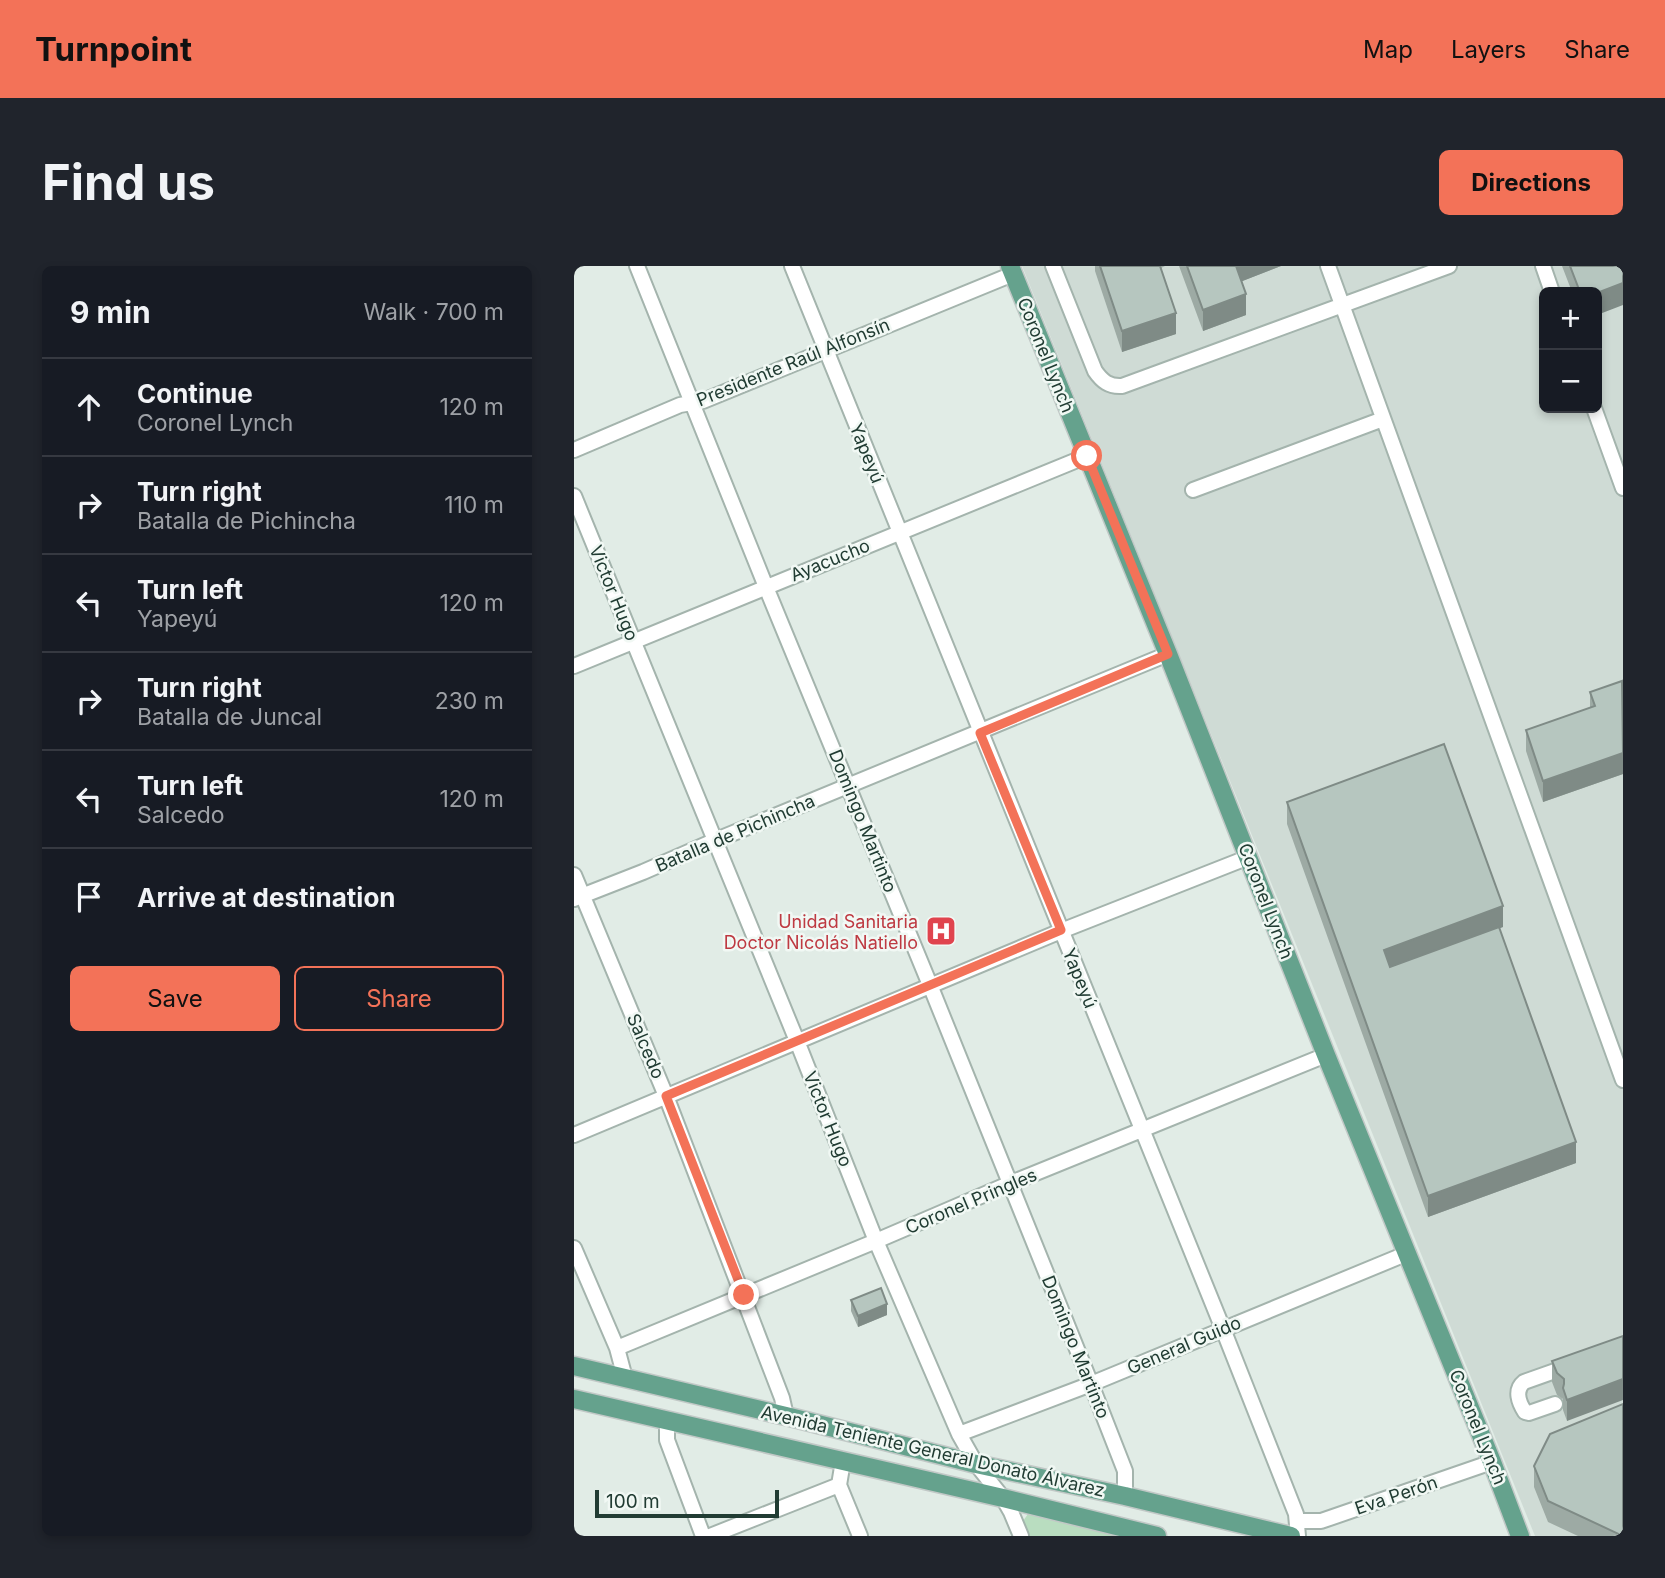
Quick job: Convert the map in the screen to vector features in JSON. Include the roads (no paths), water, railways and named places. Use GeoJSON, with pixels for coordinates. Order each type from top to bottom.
{"type":"FeatureCollection","features":[{"type":"Feature","properties":{"kind":"main road","name":"Coronel Lynch"},"geometry":{"type":"LineString","coordinates":[[1011,270],[1168,654],[1520,1536]]}},
{"type":"Feature","properties":{"kind":"main road","name":"Avenida Teniente General Donato Álvarez"},"geometry":{"type":"LineString","coordinates":[[574,1366],[976,1464],[1296,1531]]}},
{"type":"Feature","properties":{"kind":"main road","name":"Avenida Teniente General Donato Álvarez"},"geometry":{"type":"LineString","coordinates":[[574,1399],[1157,1536]]}},
{"type":"Feature","properties":{"kind":"street","name":"Domingo Martinto"},"geometry":{"type":"LineString","coordinates":[[637,266],[1091,1384],[1125,1471],[1125,1496]]}},
{"type":"Feature","properties":{"kind":"street","name":"Yapeyú"},"geometry":{"type":"LineString","coordinates":[[792,266],[1223,1329],[1296,1531]]}},
{"type":"Feature","properties":{"kind":"street"},"geometry":{"type":"LineString","coordinates":[[1053,266],[1095,371],[1100,379],[1115,386],[1122,386],[1449,266]]}},
{"type":"Feature","properties":{"kind":"street"},"geometry":{"type":"LineString","coordinates":[[1328,266],[1623,1080]]}},
{"type":"Feature","properties":{"kind":"street"},"geometry":{"type":"LineString","coordinates":[[1543,266],[1550,287]]}},
{"type":"Feature","properties":{"kind":"street","name":"Presidente Raúl Alfonsín"},"geometry":{"type":"LineString","coordinates":[[574,450],[680,405],[703,401],[1011,270]]}},
{"type":"Feature","properties":{"kind":"street"},"geometry":{"type":"LineString","coordinates":[[1596,413],[1623,488]]}},
{"type":"Feature","properties":{"kind":"street"},"geometry":{"type":"LineString","coordinates":[[1193,490],[1383,419]]}},
{"type":"Feature","properties":{"kind":"street","name":"Ayacucho"},"geometry":{"type":"LineString","coordinates":[[574,666],[1087,456]]}},
{"type":"Feature","properties":{"kind":"street","name":"Victor Hugo"},"geometry":{"type":"LineString","coordinates":[[574,496],[876,1241],[958,1434],[976,1464],[1012,1512],[1021,1536]]}},
{"type":"Feature","properties":{"kind":"street","name":"Batalla de Pichincha"},"geometry":{"type":"LineString","coordinates":[[578,897],[1168,654]]}},
{"type":"Feature","properties":{"kind":"street"},"geometry":{"type":"LineString","coordinates":[[574,1135],[1061,930],[1249,857]]}},
{"type":"Feature","properties":{"kind":"street","name":"Salcedo"},"geometry":{"type":"LineString","coordinates":[[574,875],[578,897],[666,1096],[744,1295],[782,1398],[786,1416]]}},
{"type":"Feature","properties":{"kind":"street","name":"Coronel Pringles"},"geometry":{"type":"LineString","coordinates":[[617,1348],[1326,1055]]}},
{"type":"Feature","properties":{"kind":"street"},"geometry":{"type":"LineString","coordinates":[[574,1248],[617,1348],[625,1378]]}},
{"type":"Feature","properties":{"kind":"street","name":"General Guido"},"geometry":{"type":"LineString","coordinates":[[958,1434],[1091,1384],[1408,1253]]}},
{"type":"Feature","properties":{"kind":"street"},"geometry":{"type":"LineString","coordinates":[[1555,1404],[1525,1412],[1518,1394],[1520,1385],[1524,1381],[1586,1360]]}},
{"type":"Feature","properties":{"kind":"street"},"geometry":{"type":"LineString","coordinates":[[667,1420],[667,1440],[703,1536]]}},
{"type":"Feature","properties":{"kind":"street"},"geometry":{"type":"LineString","coordinates":[[843,1461],[839,1485],[860,1536]]}},
{"type":"Feature","properties":{"kind":"street","name":"Eva Perón"},"geometry":{"type":"LineString","coordinates":[[1296,1531],[1320,1528],[1492,1462]]}},
{"type":"Feature","properties":{"kind":"street"},"geometry":{"type":"LineString","coordinates":[[710,1536],[839,1485]]}},
{"type":"Feature","properties":{"kind":"place","name":"Unidad Sanitaria Doctor Nicolás Natiello"},"geometry":{"type":"Point","coordinates":[941,931]}}]}
